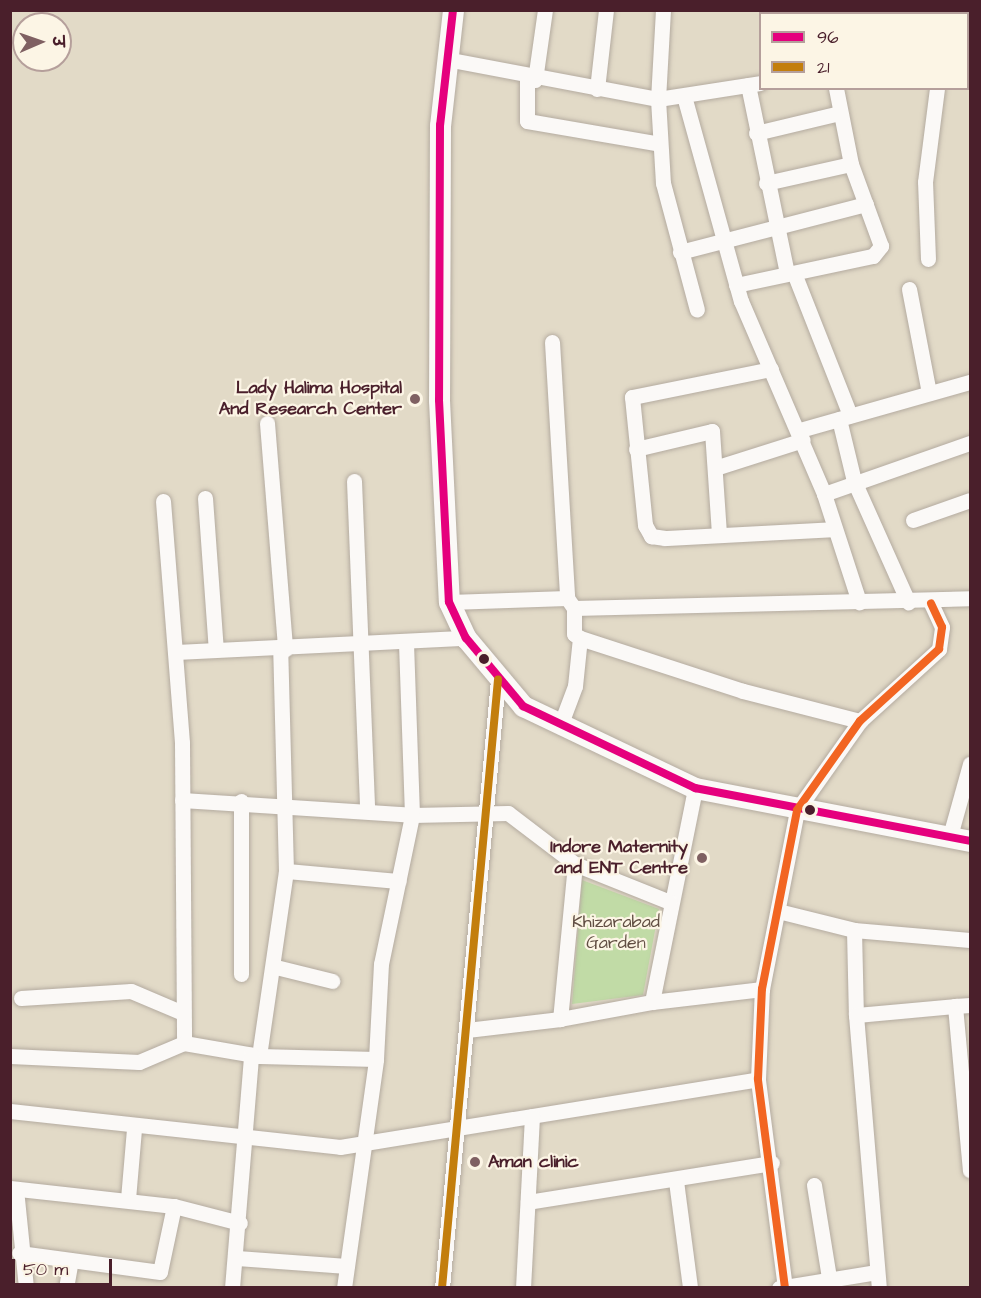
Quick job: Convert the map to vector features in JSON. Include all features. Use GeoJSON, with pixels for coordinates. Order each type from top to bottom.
{"type":"FeatureCollection","features":[{"type":"Feature","properties":{"kind":"main road"},"geometry":{"type":"LineString","coordinates":[[453,10],[440,125],[439,388],[449,602],[466,638],[498,680],[523,706],[560,726],[695,788],[797,810],[960,838]]}},
{"type":"Feature","properties":{"kind":"street"},"geometry":{"type":"LineString","coordinates":[[545,10],[531,79],[527,120],[660,144]]}},
{"type":"Feature","properties":{"kind":"street"},"geometry":{"type":"LineString","coordinates":[[597,89],[606,10]]}},
{"type":"Feature","properties":{"kind":"street"},"geometry":{"type":"LineString","coordinates":[[663,10],[658,99],[663,183],[697,310]]}},
{"type":"Feature","properties":{"kind":"street"},"geometry":{"type":"LineString","coordinates":[[446,59],[531,79],[658,99],[754,84],[756,132],[777,229],[844,417],[854,481],[908,602]]}},
{"type":"Feature","properties":{"kind":"street"},"geometry":{"type":"LineString","coordinates":[[736,285],[873,256],[881,241],[851,164],[836,90]]}},
{"type":"Feature","properties":{"kind":"street"},"geometry":{"type":"LineString","coordinates":[[928,259],[925,182],[937,90]]}},
{"type":"Feature","properties":{"kind":"street"},"geometry":{"type":"LineString","coordinates":[[684,96],[736,285],[802,435],[859,602]]}},
{"type":"Feature","properties":{"kind":"street"},"geometry":{"type":"LineString","coordinates":[[756,132],[840,113]]}},
{"type":"Feature","properties":{"kind":"street"},"geometry":{"type":"LineString","coordinates":[[766,183],[851,164]]}},
{"type":"Feature","properties":{"kind":"street"},"geometry":{"type":"LineString","coordinates":[[680,252],[722,240],[777,229],[866,204]]}},
{"type":"Feature","properties":{"kind":"street"},"geometry":{"type":"LineString","coordinates":[[909,289],[929,393]]}},
{"type":"Feature","properties":{"kind":"street"},"geometry":{"type":"LineString","coordinates":[[552,342],[574,634],[580,638],[743,691],[860,721]]}},
{"type":"Feature","properties":{"kind":"street"},"geometry":{"type":"LineString","coordinates":[[771,369],[636,394],[636,449],[645,525],[651,536],[834,529]]}},
{"type":"Feature","properties":{"kind":"street"},"geometry":{"type":"LineString","coordinates":[[714,468],[844,417],[970,382]]}},
{"type":"Feature","properties":{"kind":"street"},"geometry":{"type":"LineString","coordinates":[[232,1287],[237,1258],[245,1140],[255,1056],[276,967],[286,871],[288,803],[283,649],[267,423]]}},
{"type":"Feature","properties":{"kind":"street"},"geometry":{"type":"LineString","coordinates":[[636,449],[709,429],[719,534]]}},
{"type":"Feature","properties":{"kind":"street"},"geometry":{"type":"LineString","coordinates":[[824,494],[854,481],[970,443]]}},
{"type":"Feature","properties":{"kind":"street"},"geometry":{"type":"LineString","coordinates":[[354,481],[367,810]]}},
{"type":"Feature","properties":{"kind":"street"},"geometry":{"type":"LineString","coordinates":[[205,498],[216,650]]}},
{"type":"Feature","properties":{"kind":"street"},"geometry":{"type":"LineString","coordinates":[[913,520],[970,500]]}},
{"type":"Feature","properties":{"kind":"street"},"geometry":{"type":"LineString","coordinates":[[163,501],[176,652],[182,800],[184,1043]]}},
{"type":"Feature","properties":{"kind":"street"},"geometry":{"type":"LineString","coordinates":[[449,602],[931,603],[970,598]]}},
{"type":"Feature","properties":{"kind":"street"},"geometry":{"type":"LineString","coordinates":[[785,1287],[772,1163],[758,1079],[762,989],[797,810],[860,721],[939,649],[942,627],[931,603]]}},
{"type":"Feature","properties":{"kind":"street"},"geometry":{"type":"LineString","coordinates":[[176,652],[283,649],[466,638]]}},
{"type":"Feature","properties":{"kind":"street"},"geometry":{"type":"LineString","coordinates":[[560,726],[576,686],[580,638]]}},
{"type":"Feature","properties":{"kind":"street"},"geometry":{"type":"LineString","coordinates":[[344,1287],[376,1059],[381,964],[412,815],[406,643]]}},
{"type":"Feature","properties":{"kind":"street"},"geometry":{"type":"LineString","coordinates":[[442,1287],[488,815],[498,680]]}},
{"type":"Feature","properties":{"kind":"street"},"geometry":{"type":"LineString","coordinates":[[960,838],[970,764]]}},
{"type":"Feature","properties":{"kind":"street"},"geometry":{"type":"LineString","coordinates":[[652,1002],[670,902],[695,788]]}},
{"type":"Feature","properties":{"kind":"street"},"geometry":{"type":"LineString","coordinates":[[182,800],[288,803],[412,815],[508,813],[575,864],[670,902]]}},
{"type":"Feature","properties":{"kind":"street"},"geometry":{"type":"LineString","coordinates":[[241,801],[242,974]]}},
{"type":"Feature","properties":{"kind":"street"},"geometry":{"type":"LineString","coordinates":[[560,1019],[575,864]]}},
{"type":"Feature","properties":{"kind":"street"},"geometry":{"type":"LineString","coordinates":[[286,871],[399,881]]}},
{"type":"Feature","properties":{"kind":"street"},"geometry":{"type":"LineString","coordinates":[[778,911],[854,930],[970,940]]}},
{"type":"Feature","properties":{"kind":"street"},"geometry":{"type":"LineString","coordinates":[[854,930],[856,1015],[879,1287]]}},
{"type":"Feature","properties":{"kind":"street"},"geometry":{"type":"LineString","coordinates":[[276,967],[332,981]]}},
{"type":"Feature","properties":{"kind":"street"},"geometry":{"type":"LineString","coordinates":[[467,1029],[560,1019],[652,1002],[762,989]]}},
{"type":"Feature","properties":{"kind":"street"},"geometry":{"type":"LineString","coordinates":[[21,998],[131,992],[183,1013]]}},
{"type":"Feature","properties":{"kind":"street"},"geometry":{"type":"LineString","coordinates":[[856,1015],[970,1005]]}},
{"type":"Feature","properties":{"kind":"street"},"geometry":{"type":"LineString","coordinates":[[955,1006],[970,1170]]}},
{"type":"Feature","properties":{"kind":"street"},"geometry":{"type":"LineString","coordinates":[[10,1056],[139,1062],[184,1043],[255,1056],[376,1059]]}},
{"type":"Feature","properties":{"kind":"street"},"geometry":{"type":"LineString","coordinates":[[10,1111],[134,1129],[245,1140],[364,1145],[758,1079]]}},
{"type":"Feature","properties":{"kind":"street"},"geometry":{"type":"LineString","coordinates":[[523,1287],[531,1116]]}},
{"type":"Feature","properties":{"kind":"street"},"geometry":{"type":"LineString","coordinates":[[128,1199],[134,1129]]}},
{"type":"Feature","properties":{"kind":"street"},"geometry":{"type":"LineString","coordinates":[[528,1202],[676,1181],[772,1163]]}},
{"type":"Feature","properties":{"kind":"street"},"geometry":{"type":"LineString","coordinates":[[676,1181],[690,1287]]}},
{"type":"Feature","properties":{"kind":"street"},"geometry":{"type":"LineString","coordinates":[[814,1185],[829,1278]]}},
{"type":"Feature","properties":{"kind":"street"},"geometry":{"type":"LineString","coordinates":[[26,1287],[19,1253],[13,1188],[128,1199],[174,1206],[240,1223]]}},
{"type":"Feature","properties":{"kind":"street"},"geometry":{"type":"LineString","coordinates":[[155,1287],[174,1206]]}},
{"type":"Feature","properties":{"kind":"street"},"geometry":{"type":"LineString","coordinates":[[19,1253],[160,1272]]}},
{"type":"Feature","properties":{"kind":"street"},"geometry":{"type":"LineString","coordinates":[[237,1258],[347,1266]]}},
{"type":"Feature","properties":{"kind":"street"},"geometry":{"type":"LineString","coordinates":[[66,1287],[71,1260]]}},
{"type":"Feature","properties":{"kind":"street"},"geometry":{"type":"LineString","coordinates":[[779,1287],[877,1272]]}},
{"type":"Feature","properties":{"kind":"green space","name":"Khizarabad Garden"},"geometry":{"type":"Polygon","coordinates":[[[582,880],[659,909],[643,995],[572,1004],[582,880]]]}},
{"type":"Feature","properties":{"kind":"transit line","name":"96"},"geometry":{"type":"LineString","coordinates":[[453,10],[440,125],[439,400],[449,602],[466,638],[523,706],[695,788],[970,841]]}},
{"type":"Feature","properties":{"kind":"transit line"},"geometry":{"type":"LineString","coordinates":[[785,1288],[758,1079],[762,989],[797,810],[860,721],[939,649],[942,627],[931,603]]}},
{"type":"Feature","properties":{"kind":"transit line","name":"21"},"geometry":{"type":"LineString","coordinates":[[442,1288],[498,680]]}},
{"type":"Feature","properties":{"kind":"place","name":"Lady Halima Hospital And Research Center"},"geometry":{"type":"Point","coordinates":[415,399]}},
{"type":"Feature","properties":{"kind":"place","name":"Indore Maternity and ENT Centre"},"geometry":{"type":"Point","coordinates":[702,858]}},
{"type":"Feature","properties":{"kind":"place","name":"Aman clinic"},"geometry":{"type":"Point","coordinates":[475,1162]}}]}
